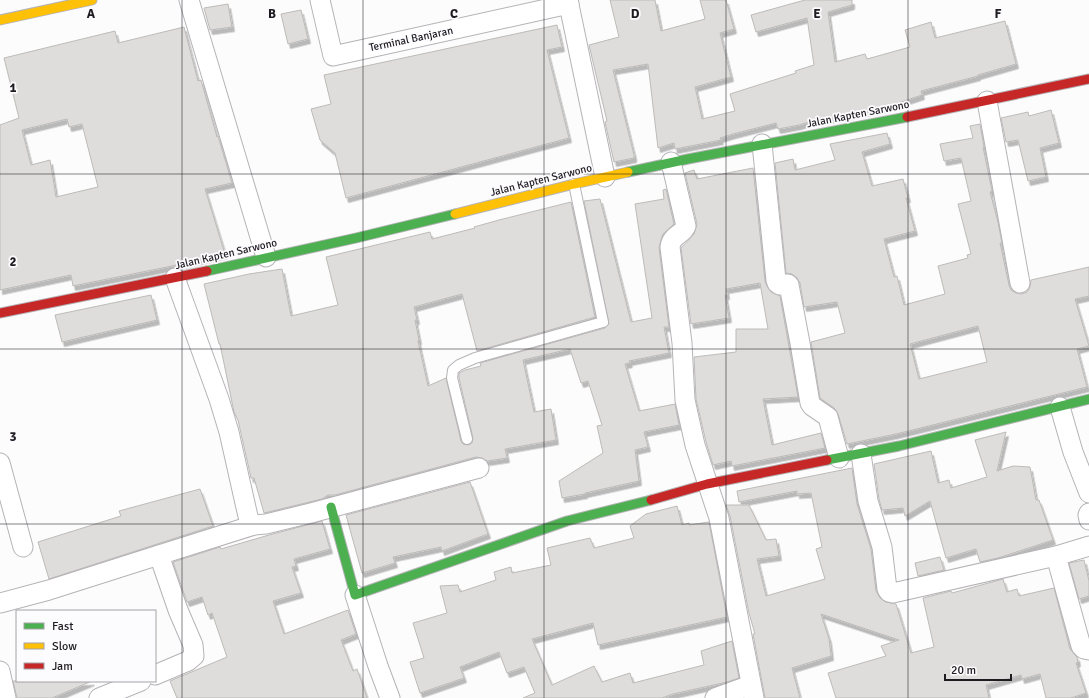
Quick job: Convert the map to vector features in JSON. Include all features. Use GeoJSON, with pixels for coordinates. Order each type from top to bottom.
{"type":"FeatureCollection","features":[{"type":"Feature","properties":{"kind":"street"},"geometry":{"type":"LineString","coordinates":[[0,20],[92,0]]}},
{"type":"Feature","properties":{"kind":"street"},"geometry":{"type":"LineString","coordinates":[[189,0],[266,256]]}},
{"type":"Feature","properties":{"kind":"street","name":"Terminal Banjaran"},"geometry":{"type":"LineString","coordinates":[[320,0],[333,56],[569,2],[605,177]]}},
{"type":"Feature","properties":{"kind":"street","name":"Jalan Kapten Sarwono"},"geometry":{"type":"LineString","coordinates":[[0,313],[175,278],[266,256],[356,238],[574,184],[672,162],[988,101],[1089,79]]}},
{"type":"Feature","properties":{"kind":"street"},"geometry":{"type":"LineString","coordinates":[[988,101],[1020,283]]}},
{"type":"Feature","properties":{"kind":"street"},"geometry":{"type":"LineString","coordinates":[[762,144],[776,280],[780,285],[789,285],[810,403],[828,417],[839,458]]}},
{"type":"Feature","properties":{"kind":"street"},"geometry":{"type":"LineString","coordinates":[[672,162],[686,226],[684,230],[671,241],[670,247],[682,343],[685,400],[695,445],[719,518],[752,692],[715,698]]}},
{"type":"Feature","properties":{"kind":"street"},"geometry":{"type":"LineString","coordinates":[[175,278],[219,399],[229,432],[249,520],[254,525]]}},
{"type":"Feature","properties":{"kind":"street"},"geometry":{"type":"LineString","coordinates":[[355,595],[512,536],[567,521],[675,494],[707,484],[899,446],[1089,399]]}},
{"type":"Feature","properties":{"kind":"street"},"geometry":{"type":"LineString","coordinates":[[1060,407],[1073,452],[1089,493]]}},
{"type":"Feature","properties":{"kind":"street"},"geometry":{"type":"LineString","coordinates":[[861,454],[868,501],[882,547],[887,589],[889,592],[893,593],[1056,556],[1089,546]]}},
{"type":"Feature","properties":{"kind":"street"},"geometry":{"type":"LineString","coordinates":[[0,463],[23,547]]}},
{"type":"Feature","properties":{"kind":"street"},"geometry":{"type":"LineString","coordinates":[[0,603],[49,590],[254,525],[266,524],[479,468]]}},
{"type":"Feature","properties":{"kind":"street"},"geometry":{"type":"LineString","coordinates":[[332,507],[355,595],[390,698]]}},
{"type":"Feature","properties":{"kind":"street"},"geometry":{"type":"LineString","coordinates":[[1089,513],[1089,520]]}},
{"type":"Feature","properties":{"kind":"street"},"geometry":{"type":"LineString","coordinates":[[156,675],[188,661],[194,656],[193,645],[178,610],[159,555]]}},
{"type":"Feature","properties":{"kind":"street"},"geometry":{"type":"LineString","coordinates":[[1056,556],[1081,646],[1084,649],[1089,650]]}},
{"type":"Feature","properties":{"kind":"street"},"geometry":{"type":"LineString","coordinates":[[0,671],[6,698]]}},
{"type":"Feature","properties":{"kind":"street"},"geometry":{"type":"LineString","coordinates":[[99,698],[139,682]]}},
{"type":"Feature","properties":{"kind":"lane"},"geometry":{"type":"LineString","coordinates":[[467,439],[452,378],[453,370],[459,365],[475,358],[603,322],[574,184]]}},
{"type":"Feature","properties":{"kind":"building"},"geometry":{"type":"Polygon","coordinates":[[[610,0],[655,0],[661,31],[705,19],[700,0],[726,0],[734,29],[720,33],[731,77],[695,87],[702,119],[735,111],[730,94],[796,73],[795,71],[814,65],[807,18],[756,32],[751,15],[805,0],[852,0],[852,5],[828,12],[835,62],[865,54],[867,59],[910,47],[905,30],[931,22],[935,38],[1005,21],[1016,64],[921,91],[922,95],[880,109],[822,120],[821,118],[799,125],[778,129],[776,123],[720,138],[721,140],[675,149],[674,143],[658,148],[648,64],[613,70],[634,155],[634,158],[614,162],[605,122],[607,121],[589,45],[619,37],[610,0]]]}},
{"type":"Feature","properties":{"kind":"building"},"geometry":{"type":"Polygon","coordinates":[[[228,4],[232,27],[210,30],[204,8],[228,4]]]}},
{"type":"Feature","properties":{"kind":"building"},"geometry":{"type":"Polygon","coordinates":[[[301,10],[308,39],[288,44],[281,14],[301,10]]]}},
{"type":"Feature","properties":{"kind":"building"},"geometry":{"type":"Polygon","coordinates":[[[557,25],[562,47],[547,50],[569,138],[346,198],[335,153],[320,140],[311,109],[331,104],[324,75],[557,25]]]}},
{"type":"Feature","properties":{"kind":"building"},"geometry":{"type":"Polygon","coordinates":[[[184,27],[198,81],[201,80],[232,183],[205,189],[225,254],[73,286],[71,275],[0,290],[0,125],[19,118],[4,58],[115,31],[118,43],[184,27]],[[67,119],[22,130],[31,165],[50,160],[56,197],[98,187],[82,124],[69,127],[67,119]]]}},
{"type":"Feature","properties":{"kind":"building"},"geometry":{"type":"Polygon","coordinates":[[[1051,110],[1059,143],[1040,148],[1046,177],[1028,181],[1018,140],[1006,142],[1001,118],[1028,112],[1029,116],[1051,110]]]}},
{"type":"Feature","properties":{"kind":"building"},"geometry":{"type":"Polygon","coordinates":[[[980,124],[992,191],[990,192],[998,222],[1002,243],[1000,243],[1011,290],[1022,294],[1027,292],[1030,287],[1031,280],[1089,267],[1089,296],[1075,299],[1089,346],[1077,349],[1087,387],[896,434],[847,444],[838,414],[834,408],[820,398],[811,342],[845,333],[837,302],[804,307],[800,283],[792,274],[786,273],[775,163],[793,159],[795,170],[835,160],[830,144],[887,133],[890,144],[862,152],[872,186],[903,179],[908,198],[906,198],[915,231],[884,239],[894,277],[897,276],[904,305],[945,294],[938,266],[968,258],[967,255],[971,254],[958,204],[971,201],[961,158],[944,161],[940,144],[973,138],[970,126],[980,124]],[[978,326],[910,344],[919,379],[987,362],[978,326]]]}},
{"type":"Feature","properties":{"kind":"building"},"geometry":{"type":"Polygon","coordinates":[[[753,168],[765,281],[771,292],[780,296],[798,397],[763,399],[772,445],[821,433],[825,448],[732,466],[731,461],[713,465],[696,399],[694,357],[736,352],[736,329],[768,329],[760,283],[726,289],[727,295],[725,295],[729,318],[691,324],[681,248],[694,234],[697,224],[685,173],[694,170],[697,179],[753,168]]]}},
{"type":"Feature","properties":{"kind":"building"},"geometry":{"type":"Polygon","coordinates":[[[666,189],[674,224],[663,234],[659,248],[669,327],[664,327],[669,353],[629,361],[630,363],[625,364],[639,411],[675,404],[679,425],[644,432],[648,447],[635,450],[639,481],[562,498],[559,481],[603,453],[597,426],[602,425],[588,381],[581,383],[570,349],[523,360],[534,412],[551,409],[556,440],[505,449],[507,458],[487,461],[476,457],[335,495],[328,495],[322,499],[264,513],[254,478],[251,478],[238,420],[234,412],[220,344],[204,284],[249,274],[282,269],[291,316],[338,305],[326,257],[430,232],[432,239],[571,202],[595,317],[477,351],[462,294],[414,307],[417,320],[415,320],[418,341],[428,386],[446,378],[461,441],[463,444],[468,445],[472,443],[473,438],[459,373],[481,366],[480,363],[605,328],[609,324],[584,201],[600,199],[631,322],[652,318],[635,204],[664,199],[663,190],[666,189]]]}},
{"type":"Feature","properties":{"kind":"building"},"geometry":{"type":"Polygon","coordinates":[[[151,295],[157,320],[62,342],[55,315],[151,295]]]}},
{"type":"Feature","properties":{"kind":"building"},"geometry":{"type":"Polygon","coordinates":[[[1006,432],[997,471],[1013,466],[1030,467],[1036,500],[1039,500],[1053,540],[998,558],[980,562],[976,549],[946,558],[930,501],[905,516],[903,508],[882,510],[874,464],[931,451],[938,483],[949,480],[951,488],[987,477],[975,440],[1006,432]]]}},
{"type":"Feature","properties":{"kind":"building"},"geometry":{"type":"Polygon","coordinates":[[[852,468],[857,504],[871,549],[876,591],[880,598],[886,602],[896,604],[911,653],[934,647],[923,598],[951,591],[952,593],[1003,579],[1007,592],[1017,589],[1019,596],[1054,588],[1070,649],[1077,657],[1078,662],[1076,663],[1086,693],[1071,698],[1046,698],[1040,674],[1022,679],[1021,675],[986,685],[989,698],[836,698],[828,673],[886,656],[881,646],[899,640],[821,614],[829,639],[831,656],[792,668],[800,698],[765,698],[753,634],[755,634],[749,613],[730,516],[726,505],[749,505],[766,540],[776,539],[779,556],[757,559],[766,596],[825,579],[816,549],[822,547],[811,493],[797,494],[797,491],[739,502],[737,491],[852,468]]]}},
{"type":"Feature","properties":{"kind":"building"},"geometry":{"type":"Polygon","coordinates":[[[470,482],[488,534],[442,551],[441,547],[393,557],[395,563],[362,573],[346,515],[470,482]]]}},
{"type":"Feature","properties":{"kind":"building"},"geometry":{"type":"Polygon","coordinates":[[[200,489],[213,526],[49,579],[38,542],[121,516],[119,511],[200,489]]]}},
{"type":"Feature","properties":{"kind":"building"},"geometry":{"type":"Polygon","coordinates":[[[677,506],[682,525],[689,523],[689,525],[709,522],[727,617],[598,645],[593,623],[532,639],[552,685],[594,666],[602,682],[630,673],[633,683],[704,665],[701,651],[732,641],[739,678],[662,698],[523,698],[535,693],[524,667],[507,673],[499,652],[460,667],[464,678],[420,693],[410,662],[424,658],[413,623],[447,613],[440,586],[458,585],[460,592],[496,580],[494,572],[511,567],[512,573],[551,565],[547,548],[590,538],[594,548],[634,538],[630,526],[646,514],[677,506]]]}},
{"type":"Feature","properties":{"kind":"building"},"geometry":{"type":"Polygon","coordinates":[[[322,521],[330,549],[294,559],[296,566],[292,567],[301,593],[273,601],[284,634],[348,610],[356,634],[341,640],[353,671],[357,669],[367,698],[177,698],[170,681],[227,657],[212,613],[208,615],[202,597],[187,602],[173,562],[220,547],[221,549],[322,521]]]}},
{"type":"Feature","properties":{"kind":"building"},"geometry":{"type":"Polygon","coordinates":[[[940,557],[944,570],[918,576],[915,563],[940,557]]]}},
{"type":"Feature","properties":{"kind":"building"},"geometry":{"type":"Polygon","coordinates":[[[1084,560],[1089,581],[1089,596],[1079,599],[1069,563],[1084,560]]]}},
{"type":"Feature","properties":{"kind":"building"},"geometry":{"type":"Polygon","coordinates":[[[13,681],[90,682],[52,698],[17,698],[13,681]]]}},
{"type":"Feature","properties":{"kind":"traffic: fast"},"geometry":{"type":"LineString","coordinates":[[628,172],[907,117]]}},
{"type":"Feature","properties":{"kind":"traffic: fast"},"geometry":{"type":"LineString","coordinates":[[207,271],[356,238],[455,214]]}},
{"type":"Feature","properties":{"kind":"traffic: fast"},"geometry":{"type":"LineString","coordinates":[[827,460],[899,446],[1089,399]]}},
{"type":"Feature","properties":{"kind":"traffic: fast"},"geometry":{"type":"LineString","coordinates":[[331,507],[355,595],[567,521],[651,500]]}},
{"type":"Feature","properties":{"kind":"traffic: slow"},"geometry":{"type":"LineString","coordinates":[[0,20],[92,0]]}},
{"type":"Feature","properties":{"kind":"traffic: slow"},"geometry":{"type":"LineString","coordinates":[[455,214],[628,172]]}},
{"type":"Feature","properties":{"kind":"traffic: jam"},"geometry":{"type":"LineString","coordinates":[[907,117],[1089,79]]}},
{"type":"Feature","properties":{"kind":"traffic: jam"},"geometry":{"type":"LineString","coordinates":[[0,313],[207,271]]}},
{"type":"Feature","properties":{"kind":"traffic: jam"},"geometry":{"type":"LineString","coordinates":[[651,500],[707,484],[827,460]]}}]}
